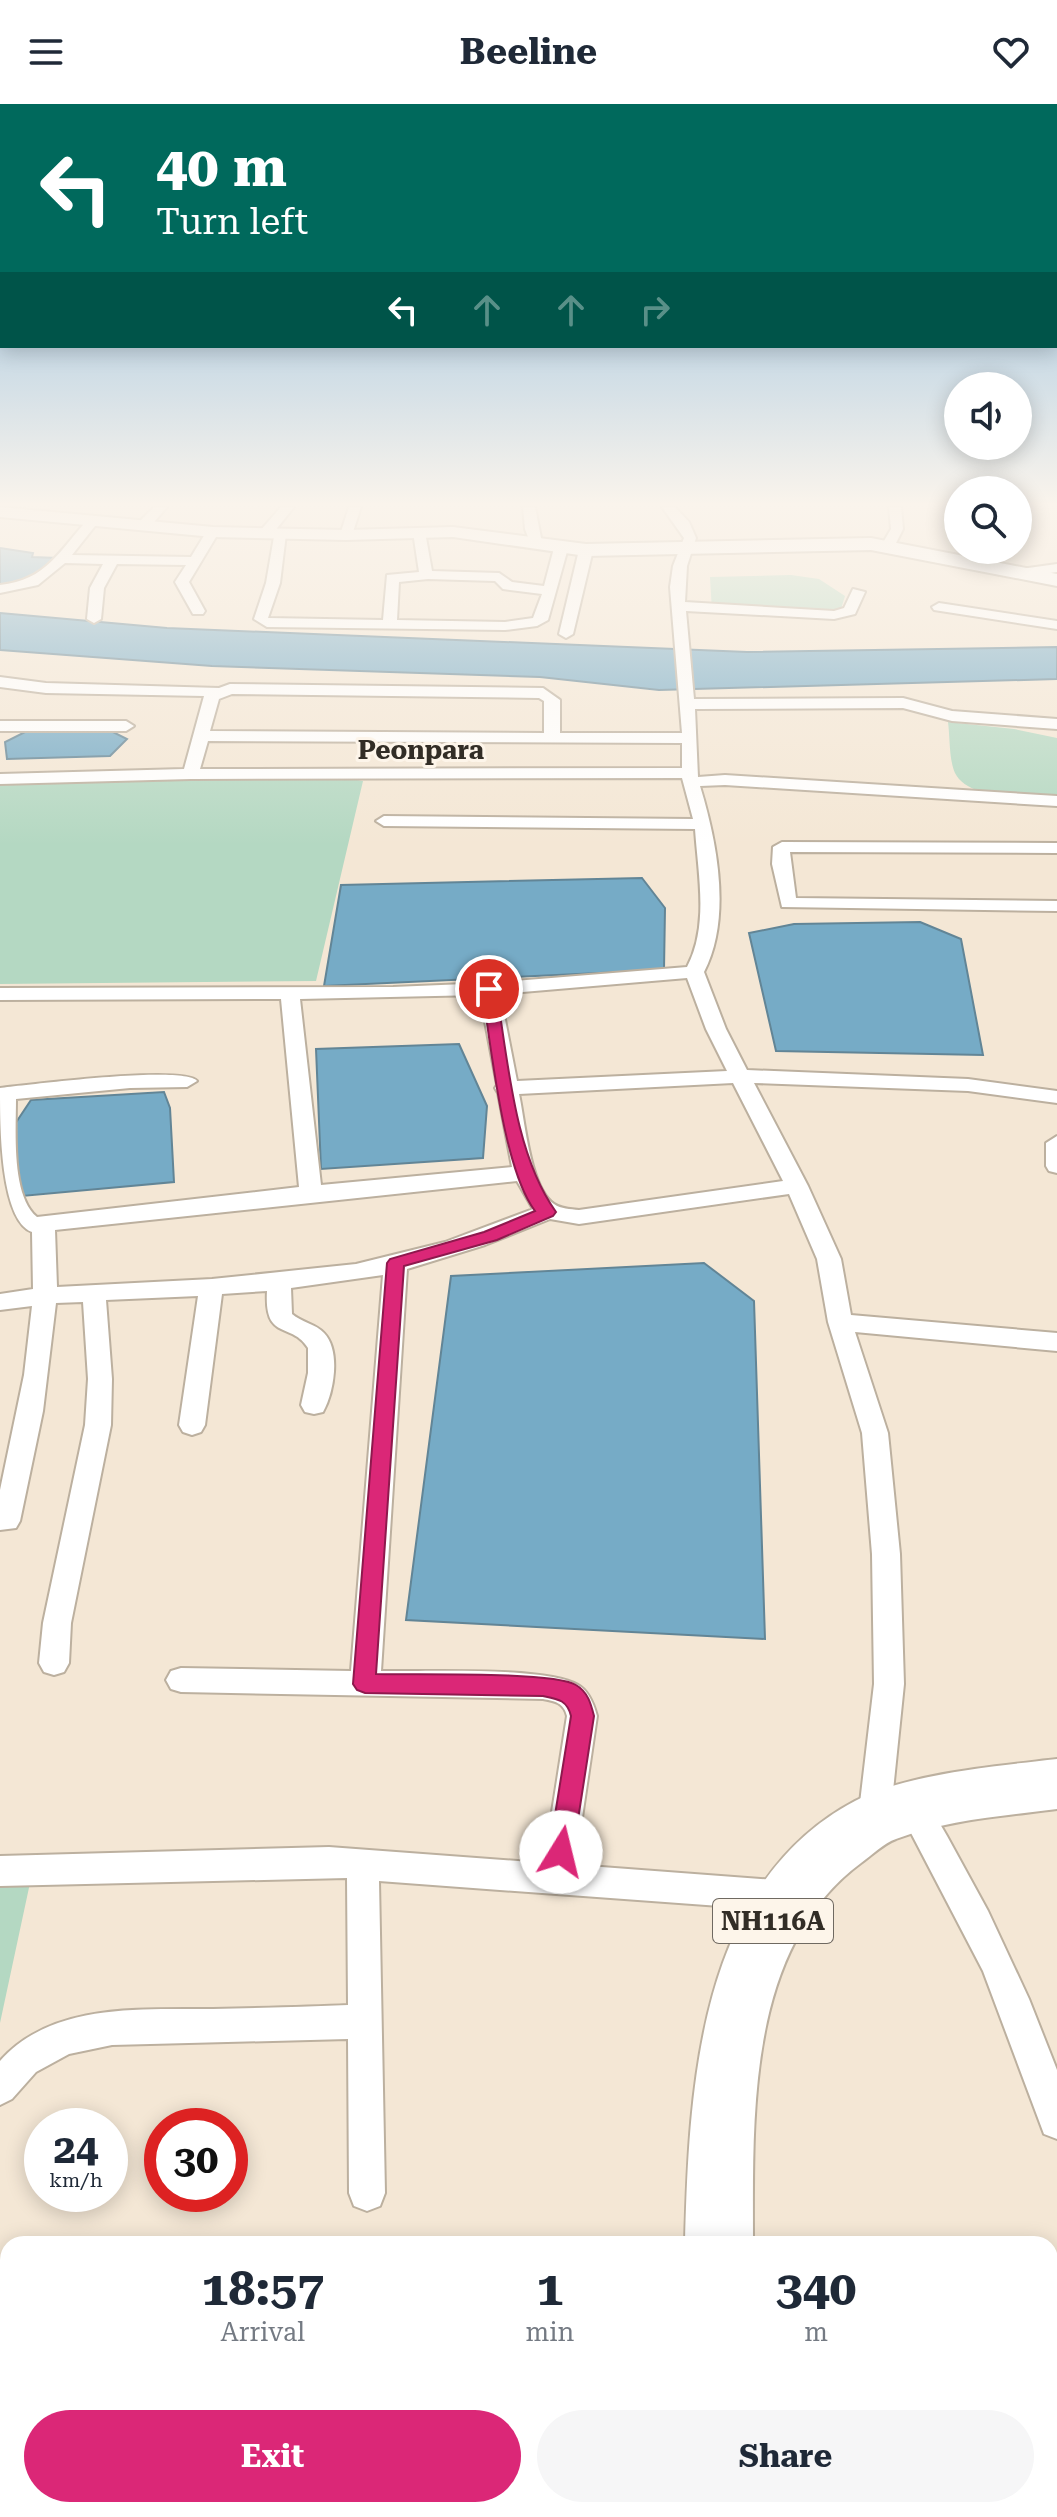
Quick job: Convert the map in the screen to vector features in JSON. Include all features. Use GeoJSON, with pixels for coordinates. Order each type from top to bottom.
{"type":"FeatureCollection","features":[{"type":"Feature","properties":{"kind":"highway","name":"NH116A"},"geometry":{"type":"LineString","coordinates":[[719,2236],[724,2088],[736,2027],[757,1950],[787,1896],[825,1855],[894,1814],[933,1802],[1057,1784]]}},
{"type":"Feature","properties":{"kind":"street"},"geometry":{"type":"LineString","coordinates":[[261,620],[523,625],[540,620]]}},
{"type":"Feature","properties":{"kind":"street"},"geometry":{"type":"LineString","coordinates":[[390,620],[390,624]]}},
{"type":"Feature","properties":{"kind":"street"},"geometry":{"type":"LineString","coordinates":[[566,634],[569,620]]}},
{"type":"Feature","properties":{"kind":"street"},"geometry":{"type":"LineString","coordinates":[[680,620],[690,738],[689,778],[703,824],[710,907],[705,951],[694,972],[716,1029],[797,1186],[829,1259],[840,1322],[875,1433],[886,1554],[894,1814],[961,1887],[995,1955],[1035,2050],[1057,2121]]}},
{"type":"Feature","properties":{"kind":"street"},"geometry":{"type":"LineString","coordinates":[[1022,620],[1057,625]]}},
{"type":"Feature","properties":{"kind":"street"},"geometry":{"type":"LineString","coordinates":[[0,682],[46,688],[218,692],[244,687],[543,693],[552,700],[552,738]]}},
{"type":"Feature","properties":{"kind":"street"},"geometry":{"type":"LineString","coordinates":[[191,774],[212,696],[218,692]]}},
{"type":"Feature","properties":{"kind":"street"},"geometry":{"type":"LineString","coordinates":[[685,697],[918,705],[960,700]]}},
{"type":"Feature","properties":{"kind":"street"},"geometry":{"type":"LineString","coordinates":[[918,705],[952,716],[1057,724]]}},
{"type":"Feature","properties":{"kind":"street"},"geometry":{"type":"LineString","coordinates":[[0,726],[126,726]]}},
{"type":"Feature","properties":{"kind":"street"},"geometry":{"type":"LineString","coordinates":[[201,736],[690,738]]}},
{"type":"Feature","properties":{"kind":"street"},"geometry":{"type":"LineString","coordinates":[[0,779],[191,774],[689,778],[1057,801]]}},
{"type":"Feature","properties":{"kind":"street"},"geometry":{"type":"LineString","coordinates":[[384,821],[703,824]]}},
{"type":"Feature","properties":{"kind":"street"},"geometry":{"type":"LineString","coordinates":[[1057,848],[782,847],[781,864],[788,903],[1057,906]]}},
{"type":"Feature","properties":{"kind":"street"},"geometry":{"type":"LineString","coordinates":[[0,994],[290,995],[489,989],[694,972]]}},
{"type":"Feature","properties":{"kind":"street"},"geometry":{"type":"LineString","coordinates":[[489,989],[505,1088],[524,1173],[539,1205],[547,1212]]}},
{"type":"Feature","properties":{"kind":"street"},"geometry":{"type":"LineString","coordinates":[[290,995],[311,1193]]}},
{"type":"Feature","properties":{"kind":"street"},"geometry":{"type":"LineString","coordinates":[[505,1088],[741,1076],[968,1085],[1057,1097]]}},
{"type":"Feature","properties":{"kind":"street"},"geometry":{"type":"LineString","coordinates":[[187,1081],[78,1085],[3,1094],[10,1197],[17,1216],[24,1222],[43,1226],[311,1193],[524,1173]]}},
{"type":"Feature","properties":{"kind":"street"},"geometry":{"type":"LineString","coordinates":[[1057,1143],[1057,1166]]}},
{"type":"Feature","properties":{"kind":"street"},"geometry":{"type":"LineString","coordinates":[[0,1302],[46,1296],[211,1287],[356,1272],[491,1236],[547,1212],[579,1217],[797,1186]]}},
{"type":"Feature","properties":{"kind":"street"},"geometry":{"type":"LineString","coordinates":[[6,1521],[30,1421],[43,1339],[46,1296],[43,1226]]}},
{"type":"Feature","properties":{"kind":"street"},"geometry":{"type":"LineString","coordinates":[[365,1684],[396,1263]]}},
{"type":"Feature","properties":{"kind":"street"},"geometry":{"type":"LineString","coordinates":[[279,1280],[279,1314],[284,1322],[309,1334],[319,1343],[321,1355],[314,1405]]}},
{"type":"Feature","properties":{"kind":"street"},"geometry":{"type":"LineString","coordinates":[[192,1425],[211,1287]]}},
{"type":"Feature","properties":{"kind":"street"},"geometry":{"type":"LineString","coordinates":[[54,1663],[57,1623],[98,1425],[100,1379],[94,1294]]}},
{"type":"Feature","properties":{"kind":"street"},"geometry":{"type":"LineString","coordinates":[[840,1322],[1057,1342]]}},
{"type":"Feature","properties":{"kind":"street"},"geometry":{"type":"LineString","coordinates":[[181,1680],[543,1687],[568,1691],[579,1702],[582,1716],[557,1879]]}},
{"type":"Feature","properties":{"kind":"street"},"geometry":{"type":"LineString","coordinates":[[0,1871],[329,1862],[787,1896]]}},
{"type":"Feature","properties":{"kind":"street"},"geometry":{"type":"LineString","coordinates":[[363,1865],[367,2193]]}},
{"type":"Feature","properties":{"kind":"street"},"geometry":{"type":"LineString","coordinates":[[0,2087],[24,2060],[64,2038],[112,2028],[365,2022]]}},
{"type":"Feature","properties":{"kind":"green space"},"geometry":{"type":"Polygon","coordinates":[[[948,722],[1014,729],[1057,738],[1057,801],[986,793],[962,782],[953,768],[948,722]]]}},
{"type":"Feature","properties":{"kind":"green space"},"geometry":{"type":"Polygon","coordinates":[[[330,775],[363,781],[316,981],[0,984],[0,780],[330,775]]]}},
{"type":"Feature","properties":{"kind":"green space"},"geometry":{"type":"Polygon","coordinates":[[[33,1869],[0,2023],[0,1871],[33,1869]]]}},
{"type":"Feature","properties":{"kind":"water"},"geometry":{"type":"Polygon","coordinates":[[[0,620],[74,620],[167,628],[747,652],[1057,647],[1057,679],[659,690],[540,677],[212,666],[0,650],[0,620]]]}},
{"type":"Feature","properties":{"kind":"water"},"geometry":{"type":"Polygon","coordinates":[[[31,729],[109,730],[127,739],[110,756],[7,759],[5,742],[31,729]]]}},
{"type":"Feature","properties":{"kind":"water"},"geometry":{"type":"Polygon","coordinates":[[[642,878],[665,908],[664,970],[324,986],[341,885],[642,878]]]}},
{"type":"Feature","properties":{"kind":"water"},"geometry":{"type":"Polygon","coordinates":[[[920,922],[961,939],[983,1055],[776,1051],[749,933],[794,924],[920,922]]]}},
{"type":"Feature","properties":{"kind":"water"},"geometry":{"type":"Polygon","coordinates":[[[459,1044],[487,1106],[483,1158],[321,1169],[316,1049],[459,1044]]]}},
{"type":"Feature","properties":{"kind":"water"},"geometry":{"type":"Polygon","coordinates":[[[164,1092],[170,1108],[174,1182],[22,1196],[11,1130],[31,1100],[164,1092]]]}},
{"type":"Feature","properties":{"kind":"water"},"geometry":{"type":"Polygon","coordinates":[[[704,1263],[754,1301],[765,1639],[406,1620],[451,1276],[704,1263]]]}},
{"type":"Feature","properties":{"kind":"district","name":"Peonpara"},"geometry":{"type":"Point","coordinates":[421,750]}},
{"type":"Feature","properties":{"kind":"route"},"geometry":{"type":"LineString","coordinates":[[489,989],[505,1088],[524,1173],[539,1205],[547,1212],[491,1236],[396,1263],[365,1684],[543,1687],[568,1691],[579,1702],[582,1716],[561,1852]]}}]}
